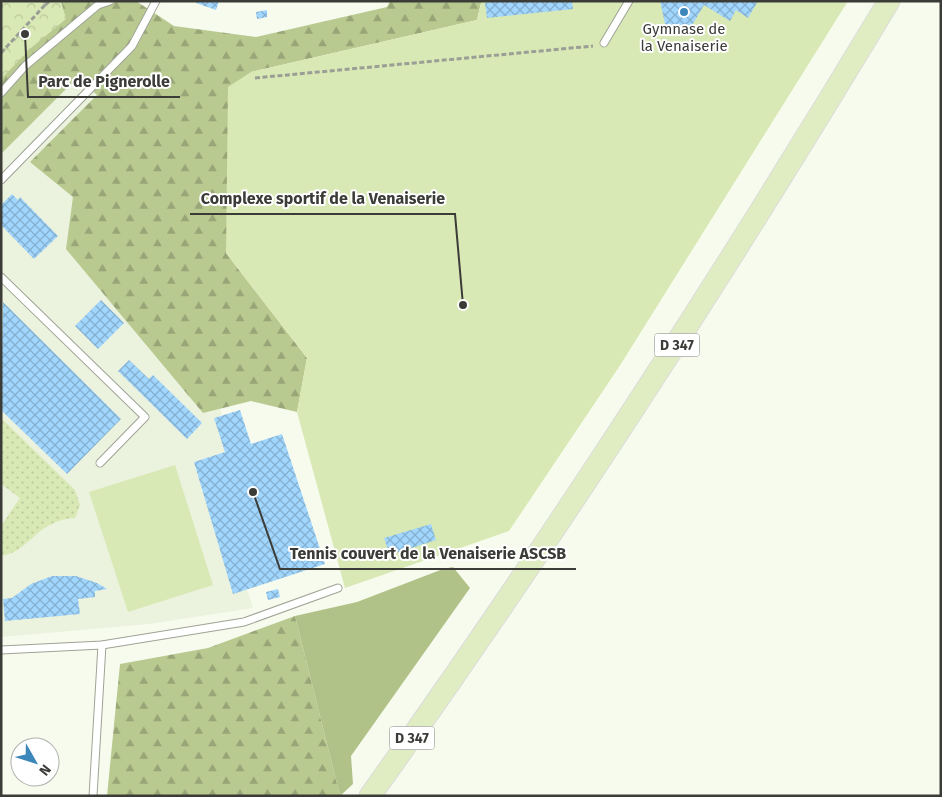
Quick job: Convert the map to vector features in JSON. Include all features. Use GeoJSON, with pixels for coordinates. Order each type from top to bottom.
{"type":"FeatureCollection","features":[{"type":"Feature","properties":{"kind":"main road","name":"D 347"},"geometry":{"type":"LineString","coordinates":[[370,796],[473,651],[680,340],[792,162],[889,1]]}},
{"type":"Feature","properties":{"kind":"lane"},"geometry":{"type":"LineString","coordinates":[[1,93],[25,66],[98,5],[110,1]]}},
{"type":"Feature","properties":{"kind":"lane"},"geometry":{"type":"LineString","coordinates":[[1,180],[132,46],[156,1]]}},
{"type":"Feature","properties":{"kind":"lane"},"geometry":{"type":"LineString","coordinates":[[604,43],[629,1]]}},
{"type":"Feature","properties":{"kind":"lane"},"geometry":{"type":"LineString","coordinates":[[1,278],[145,417],[100,463]]}},
{"type":"Feature","properties":{"kind":"lane"},"geometry":{"type":"LineString","coordinates":[[1,650],[102,645],[244,622],[338,588]]}},
{"type":"Feature","properties":{"kind":"lane"},"geometry":{"type":"LineString","coordinates":[[93,796],[102,645]]}},
{"type":"Feature","properties":{"kind":"path"},"geometry":{"type":"LineString","coordinates":[[1,53],[45,3],[50,1]]}},
{"type":"Feature","properties":{"kind":"path"},"geometry":{"type":"LineString","coordinates":[[255,78],[584,48],[604,43]]}},
{"type":"Feature","properties":{"kind":"shaded area"},"geometry":{"type":"Polygon","coordinates":[[[68,42],[109,83],[175,265],[222,415],[214,418],[225,452],[194,462],[233,593],[247,589],[253,608],[149,624],[1,637],[1,113],[68,42]]]}},
{"type":"Feature","properties":{"kind":"shaded area"},"geometry":{"type":"Polygon","coordinates":[[[453,567],[470,588],[351,756],[353,784],[340,796],[295,616],[357,602],[443,569],[453,567]]]}},
{"type":"Feature","properties":{"kind":"green space"},"geometry":{"type":"Polygon","coordinates":[[[1,1],[136,1],[174,26],[256,37],[387,7],[390,1],[484,1],[481,3],[477,20],[251,72],[226,253],[307,358],[297,412],[251,401],[203,413],[66,249],[73,197],[30,162],[97,95],[78,77],[1,154],[1,1]]]}},
{"type":"Feature","properties":{"kind":"green space"},"geometry":{"type":"Polygon","coordinates":[[[1,1],[61,1],[66,19],[31,48],[1,79],[1,1]]]}},
{"type":"Feature","properties":{"kind":"green space"},"geometry":{"type":"Polygon","coordinates":[[[484,1],[848,1],[619,367],[509,531],[345,588],[297,412],[307,358],[226,253],[228,87],[251,72],[477,20],[481,3],[484,1]]]}},
{"type":"Feature","properties":{"kind":"green space"},"geometry":{"type":"Polygon","coordinates":[[[1,418],[75,490],[80,505],[75,518],[51,524],[20,548],[1,556],[1,526],[20,498],[1,484],[1,418]]]}},
{"type":"Feature","properties":{"kind":"green space"},"geometry":{"type":"Polygon","coordinates":[[[175,465],[213,585],[128,612],[89,492],[175,465]]]}},
{"type":"Feature","properties":{"kind":"green space"},"geometry":{"type":"Polygon","coordinates":[[[295,616],[340,796],[107,796],[120,664],[208,648],[295,616]]]}},
{"type":"Feature","properties":{"kind":"building"},"geometry":{"type":"Polygon","coordinates":[[[197,1],[219,1],[216,10],[196,3],[197,1]]]}},
{"type":"Feature","properties":{"kind":"building"},"geometry":{"type":"Polygon","coordinates":[[[501,1],[572,1],[573,9],[487,18],[485,3],[501,1]]]}},
{"type":"Feature","properties":{"kind":"building","name":"Gymnase de la Venaiserie"},"geometry":{"type":"Polygon","coordinates":[[[660,1],[758,1],[748,18],[736,10],[730,21],[704,5],[691,27],[667,33],[660,1]]]}},
{"type":"Feature","properties":{"kind":"building"},"geometry":{"type":"Polygon","coordinates":[[[267,10],[267,17],[257,19],[256,12],[267,10]]]}},
{"type":"Feature","properties":{"kind":"building"},"geometry":{"type":"Polygon","coordinates":[[[12,194],[18,200],[20,197],[58,236],[34,259],[1,225],[1,205],[12,194]]]}},
{"type":"Feature","properties":{"kind":"building"},"geometry":{"type":"Polygon","coordinates":[[[101,300],[124,323],[98,349],[75,326],[101,300]]]}},
{"type":"Feature","properties":{"kind":"building"},"geometry":{"type":"Polygon","coordinates":[[[3,302],[121,419],[67,474],[1,410],[3,302]]]}},
{"type":"Feature","properties":{"kind":"building"},"geometry":{"type":"Polygon","coordinates":[[[129,360],[149,379],[153,375],[202,423],[187,439],[118,371],[129,360]]]}},
{"type":"Feature","properties":{"kind":"building"},"geometry":{"type":"Polygon","coordinates":[[[240,410],[251,444],[282,434],[325,564],[233,594],[194,462],[225,452],[214,418],[240,410]]]}},
{"type":"Feature","properties":{"kind":"building"},"geometry":{"type":"Polygon","coordinates":[[[431,524],[436,540],[390,555],[384,538],[431,524]]]}},
{"type":"Feature","properties":{"kind":"building"},"geometry":{"type":"Polygon","coordinates":[[[52,576],[76,576],[97,583],[107,589],[95,591],[95,597],[78,599],[80,614],[5,621],[3,599],[12,598],[31,584],[52,576]]]}},
{"type":"Feature","properties":{"kind":"building"},"geometry":{"type":"Polygon","coordinates":[[[278,589],[280,597],[268,600],[266,592],[278,589]]]}},
{"type":"Feature","properties":{"kind":"place","name":"Gymnase de la Venaiserie"},"geometry":{"type":"Point","coordinates":[684,12]}},
{"type":"Feature","properties":{"kind":"place","name":"Parc de Pignerolle"},"geometry":{"type":"Point","coordinates":[25,34]}},
{"type":"Feature","properties":{"kind":"place","name":"Complexe sportif de la Venaiserie"},"geometry":{"type":"Point","coordinates":[463,305]}},
{"type":"Feature","properties":{"kind":"place","name":"Tennis couvert de la Venaiserie ASCSB"},"geometry":{"type":"Point","coordinates":[253,492]}}]}
